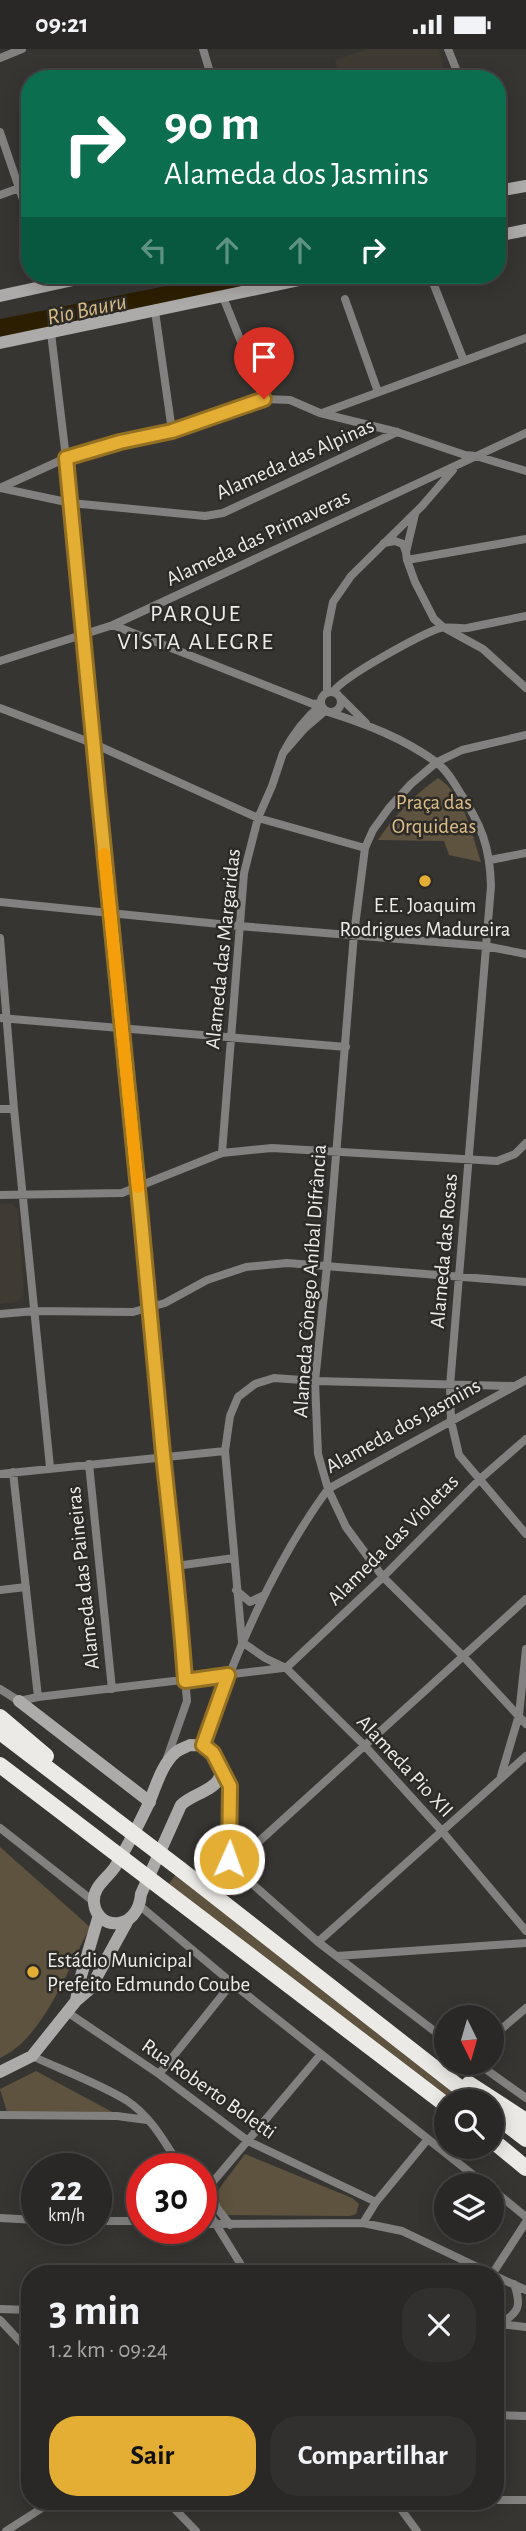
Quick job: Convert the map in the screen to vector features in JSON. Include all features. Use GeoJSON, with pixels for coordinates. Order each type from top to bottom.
{"type":"FeatureCollection","features":[{"type":"Feature","properties":{"kind":"highway"},"geometry":{"type":"LineString","coordinates":[[0,1717],[62,1770],[94,1804]]}},
{"type":"Feature","properties":{"kind":"highway"},"geometry":{"type":"LineString","coordinates":[[0,1733],[180,1869],[461,2089]]}},
{"type":"Feature","properties":{"kind":"highway"},"geometry":{"type":"LineString","coordinates":[[0,1765],[434,2096]]}},
{"type":"Feature","properties":{"kind":"highway"},"geometry":{"type":"LineString","coordinates":[[446,2078],[465,2081],[526,2121]]}},
{"type":"Feature","properties":{"kind":"highway"},"geometry":{"type":"LineString","coordinates":[[504,2122],[526,2139]]}},
{"type":"Feature","properties":{"kind":"highway"},"geometry":{"type":"LineString","coordinates":[[504,2150],[526,2168]]}},
{"type":"Feature","properties":{"kind":"street"},"geometry":{"type":"LineString","coordinates":[[0,58],[22,49]]}},
{"type":"Feature","properties":{"kind":"street"},"geometry":{"type":"LineString","coordinates":[[202,49],[209,70]]}},
{"type":"Feature","properties":{"kind":"street"},"geometry":{"type":"LineString","coordinates":[[448,49],[456,70]]}},
{"type":"Feature","properties":{"kind":"street"},"geometry":{"type":"LineString","coordinates":[[0,132],[21,191]]}},
{"type":"Feature","properties":{"kind":"street"},"geometry":{"type":"LineString","coordinates":[[506,189],[526,186]]}},
{"type":"Feature","properties":{"kind":"street"},"geometry":{"type":"LineString","coordinates":[[0,195],[20,188]]}},
{"type":"Feature","properties":{"kind":"street"},"geometry":{"type":"LineString","coordinates":[[506,234],[526,230]]}},
{"type":"Feature","properties":{"kind":"street"},"geometry":{"type":"LineString","coordinates":[[0,296],[36,284]]}},
{"type":"Feature","properties":{"kind":"street"},"geometry":{"type":"LineString","coordinates":[[0,343],[282,284]]}},
{"type":"Feature","properties":{"kind":"street"},"geometry":{"type":"LineString","coordinates":[[434,284],[464,361]]}},
{"type":"Feature","properties":{"kind":"street"},"geometry":{"type":"LineString","coordinates":[[223,297],[264,399]]}},
{"type":"Feature","properties":{"kind":"street"},"geometry":{"type":"LineString","coordinates":[[345,299],[378,392]]}},
{"type":"Feature","properties":{"kind":"street"},"geometry":{"type":"LineString","coordinates":[[155,311],[172,431]]}},
{"type":"Feature","properties":{"kind":"street"},"geometry":{"type":"LineString","coordinates":[[51,333],[71,503],[92,743],[176,1566],[187,1701],[150,1802],[116,1866],[98,1886],[93,1901]]}},
{"type":"Feature","properties":{"kind":"street"},"geometry":{"type":"LineString","coordinates":[[320,413],[526,338]]}},
{"type":"Feature","properties":{"kind":"street"},"geometry":{"type":"LineString","coordinates":[[0,488],[66,458],[120,442],[172,431],[264,399],[290,400],[320,413],[397,432],[465,455],[526,471]]}},
{"type":"Feature","properties":{"kind":"street","name":"Alameda das Alpinas"},"geometry":{"type":"LineString","coordinates":[[0,488],[71,503],[205,516],[222,513],[397,432]]}},
{"type":"Feature","properties":{"kind":"street","name":"Alameda das Primaveras"},"geometry":{"type":"LineString","coordinates":[[0,661],[113,625],[526,433]]}},
{"type":"Feature","properties":{"kind":"street"},"geometry":{"type":"LineString","coordinates":[[369,725],[334,694],[327,663],[327,632],[333,602],[351,576],[419,509],[455,467]]}},
{"type":"Feature","properties":{"kind":"street"},"geometry":{"type":"LineString","coordinates":[[407,556],[419,509],[426,495],[424,489],[415,485]]}},
{"type":"Feature","properties":{"kind":"street"},"geometry":{"type":"LineString","coordinates":[[407,556],[526,539]]}},
{"type":"Feature","properties":{"kind":"street"},"geometry":{"type":"LineString","coordinates":[[383,543],[394,541],[403,544],[415,582],[434,619],[443,627],[483,649],[526,688]]}},
{"type":"Feature","properties":{"kind":"street","name":"Alameda das Margaridas"},"geometry":{"type":"LineString","coordinates":[[334,694],[339,685],[416,638],[443,627],[463,629],[526,616]]}},
{"type":"Feature","properties":{"kind":"street"},"geometry":{"type":"LineString","coordinates":[[113,625],[369,725]]}},
{"type":"Feature","properties":{"kind":"street","name":"Alameda das Margaridas"},"geometry":{"type":"LineString","coordinates":[[222,1153],[244,873],[258,818],[290,739],[307,717],[324,708],[335,712],[340,708],[334,694]]}},
{"type":"Feature","properties":{"kind":"street","name":"Alameda das Margaridas"},"geometry":{"type":"LineString","coordinates":[[324,708],[323,695],[334,694]]}},
{"type":"Feature","properties":{"kind":"street"},"geometry":{"type":"LineString","coordinates":[[0,708],[92,743],[258,818],[365,848],[373,830],[389,808],[437,762],[462,750],[526,734]]}},
{"type":"Feature","properties":{"kind":"street","name":"Alameda das Rosas"},"geometry":{"type":"LineString","coordinates":[[369,725],[409,744],[437,762],[450,776],[484,834],[490,860],[491,886],[450,1386],[451,1421],[459,1455],[526,1534]]}},
{"type":"Feature","properties":{"kind":"street","name":"Alameda Cônego Aníbal Difrância"},"geometry":{"type":"LineString","coordinates":[[365,848],[354,934],[316,1381],[318,1454],[328,1489],[346,1527],[383,1577],[463,1656],[526,1724]]}},
{"type":"Feature","properties":{"kind":"street"},"geometry":{"type":"LineString","coordinates":[[490,860],[526,853]]}},
{"type":"Feature","properties":{"kind":"street"},"geometry":{"type":"LineString","coordinates":[[0,902],[239,926],[485,946],[526,954]]}},
{"type":"Feature","properties":{"kind":"street"},"geometry":{"type":"LineString","coordinates":[[0,938],[3,1018],[50,1467]]}},
{"type":"Feature","properties":{"kind":"street"},"geometry":{"type":"LineString","coordinates":[[3,1018],[346,1047]]}},
{"type":"Feature","properties":{"kind":"street"},"geometry":{"type":"LineString","coordinates":[[0,1109],[14,1109]]}},
{"type":"Feature","properties":{"kind":"street"},"geometry":{"type":"LineString","coordinates":[[0,1195],[122,1193],[222,1153],[272,1148],[496,1161],[515,1154],[526,1143]]}},
{"type":"Feature","properties":{"kind":"street"},"geometry":{"type":"LineString","coordinates":[[0,1314],[35,1311],[133,1312],[166,1303],[207,1280],[246,1267],[287,1263],[526,1282]]}},
{"type":"Feature","properties":{"kind":"street"},"geometry":{"type":"LineString","coordinates":[[242,1642],[225,1451],[230,1416],[238,1397],[255,1384],[274,1378],[450,1386],[513,1386]]}},
{"type":"Feature","properties":{"kind":"street","name":"Alameda dos Jasmins"},"geometry":{"type":"LineString","coordinates":[[203,1745],[228,1675],[262,1595],[328,1489],[526,1380]]}},
{"type":"Feature","properties":{"kind":"street"},"geometry":{"type":"LineString","coordinates":[[488,1387],[492,1400]]}},
{"type":"Feature","properties":{"kind":"street","name":"Alameda das Violetas"},"geometry":{"type":"LineString","coordinates":[[286,1668],[383,1577],[480,1479],[526,1439]]}},
{"type":"Feature","properties":{"kind":"street"},"geometry":{"type":"LineString","coordinates":[[0,1474],[225,1451]]}},
{"type":"Feature","properties":{"kind":"street","name":"Alameda das Paineiras"},"geometry":{"type":"LineString","coordinates":[[89,1464],[112,1689]]}},
{"type":"Feature","properties":{"kind":"street"},"geometry":{"type":"LineString","coordinates":[[13,1472],[38,1697]]}},
{"type":"Feature","properties":{"kind":"street"},"geometry":{"type":"LineString","coordinates":[[176,1566],[234,1558]]}},
{"type":"Feature","properties":{"kind":"street"},"geometry":{"type":"LineString","coordinates":[[0,1590],[26,1587]]}},
{"type":"Feature","properties":{"kind":"street"},"geometry":{"type":"LineString","coordinates":[[236,1590],[250,1602],[262,1595]]}},
{"type":"Feature","properties":{"kind":"street"},"geometry":{"type":"LineString","coordinates":[[232,1866],[526,1599]]}},
{"type":"Feature","properties":{"kind":"street","name":"Alameda Pio XII"},"geometry":{"type":"LineString","coordinates":[[242,1642],[286,1668],[364,1745],[441,1830],[526,1931]]}},
{"type":"Feature","properties":{"kind":"street"},"geometry":{"type":"LineString","coordinates":[[500,1779],[519,1715],[526,1649]]}},
{"type":"Feature","properties":{"kind":"street"},"geometry":{"type":"LineString","coordinates":[[19,1701],[286,1668]]}},
{"type":"Feature","properties":{"kind":"street"},"geometry":{"type":"LineString","coordinates":[[0,1689],[150,1802]]}},
{"type":"Feature","properties":{"kind":"street"},"geometry":{"type":"LineString","coordinates":[[164,1766],[176,1752],[184,1748],[203,1745],[213,1753],[230,1786],[229,1848],[232,1866],[318,1942],[434,2031]]}},
{"type":"Feature","properties":{"kind":"street"},"geometry":{"type":"LineString","coordinates":[[318,1942],[526,1756]]}},
{"type":"Feature","properties":{"kind":"street"},"geometry":{"type":"LineString","coordinates":[[0,1828],[93,1901],[99,1915],[113,1923],[128,1920],[134,1916],[139,1906],[141,1894],[181,1805],[192,1796],[213,1787],[219,1774],[219,1764]]}},
{"type":"Feature","properties":{"kind":"street"},"geometry":{"type":"LineString","coordinates":[[139,1906],[471,2173]]}},
{"type":"Feature","properties":{"kind":"street"},"geometry":{"type":"LineString","coordinates":[[76,2001],[99,1915]]}},
{"type":"Feature","properties":{"kind":"street"},"geometry":{"type":"LineString","coordinates":[[0,2072],[32,2056],[76,2001],[90,1989],[128,1920]]}},
{"type":"Feature","properties":{"kind":"street"},"geometry":{"type":"LineString","coordinates":[[337,1956],[526,1943]]}},
{"type":"Feature","properties":{"kind":"street"},"geometry":{"type":"LineString","coordinates":[[159,2074],[232,1983]]}},
{"type":"Feature","properties":{"kind":"street"},"geometry":{"type":"LineString","coordinates":[[504,2027],[526,2008]]}},
{"type":"Feature","properties":{"kind":"street","name":"Rua Roberto Boletti"},"geometry":{"type":"LineString","coordinates":[[67,2013],[159,2074],[248,2141],[376,2202]]}},
{"type":"Feature","properties":{"kind":"street"},"geometry":{"type":"LineString","coordinates":[[217,2177],[321,2054]]}},
{"type":"Feature","properties":{"kind":"street"},"geometry":{"type":"LineString","coordinates":[[32,2056],[127,2101],[149,2120],[172,2153]]}},
{"type":"Feature","properties":{"kind":"street"},"geometry":{"type":"LineString","coordinates":[[494,2075],[526,2098]]}},
{"type":"Feature","properties":{"kind":"street"},"geometry":{"type":"LineString","coordinates":[[117,2116],[126,2107],[127,2101]]}},
{"type":"Feature","properties":{"kind":"street"},"geometry":{"type":"LineString","coordinates":[[0,2115],[117,2116],[149,2120]]}},
{"type":"Feature","properties":{"kind":"street"},"geometry":{"type":"LineString","coordinates":[[363,2223],[376,2202],[428,2139]]}},
{"type":"Feature","properties":{"kind":"street"},"geometry":{"type":"LineString","coordinates":[[498,2265],[526,2219],[504,2200]]}},
{"type":"Feature","properties":{"kind":"street"},"geometry":{"type":"LineString","coordinates":[[217,2208],[230,2225]]}},
{"type":"Feature","properties":{"kind":"street"},"geometry":{"type":"LineString","coordinates":[[0,2218],[21,2219]]}},
{"type":"Feature","properties":{"kind":"street"},"geometry":{"type":"LineString","coordinates":[[217,2225],[363,2223],[402,2231],[474,2265]]}},
{"type":"Feature","properties":{"kind":"street"},"geometry":{"type":"LineString","coordinates":[[217,2230],[241,2265]]}},
{"type":"Feature","properties":{"kind":"street"},"geometry":{"type":"LineString","coordinates":[[504,2279],[526,2290]]}},
{"type":"Feature","properties":{"kind":"street"},"geometry":{"type":"LineString","coordinates":[[504,2320],[513,2316],[517,2309],[518,2295],[514,2284]]}},
{"type":"Feature","properties":{"kind":"street"},"geometry":{"type":"LineString","coordinates":[[0,2309],[21,2310]]}},
{"type":"Feature","properties":{"kind":"street"},"geometry":{"type":"LineString","coordinates":[[0,2320],[21,2342]]}},
{"type":"Feature","properties":{"kind":"street"},"geometry":{"type":"LineString","coordinates":[[504,2325],[526,2327]]}},
{"type":"Feature","properties":{"kind":"street"},"geometry":{"type":"LineString","coordinates":[[504,2415],[526,2416]]}},
{"type":"Feature","properties":{"kind":"street"},"geometry":{"type":"LineString","coordinates":[[504,2500],[526,2500]]}},
{"type":"Feature","properties":{"kind":"street"},"geometry":{"type":"LineString","coordinates":[[6,2531],[39,2510]]}},
{"type":"Feature","properties":{"kind":"street"},"geometry":{"type":"LineString","coordinates":[[176,2510],[196,2531]]}},
{"type":"Feature","properties":{"kind":"street"},"geometry":{"type":"LineString","coordinates":[[402,2510],[417,2531]]}},
{"type":"Feature","properties":{"kind":"shaded area"},"geometry":{"type":"Polygon","coordinates":[[[368,49],[439,49],[444,70],[338,70],[335,60],[368,49]]]}},
{"type":"Feature","properties":{"kind":"shaded area"},"geometry":{"type":"Polygon","coordinates":[[[11,1203],[18,1209],[24,1295],[17,1302],[0,1304],[0,1204],[11,1203]]]}},
{"type":"Feature","properties":{"kind":"green space","name":"Praça das Orquideas"},"geometry":{"type":"Polygon","coordinates":[[[438,778],[447,785],[461,804],[481,862],[449,855],[444,841],[378,840],[405,806],[438,778]]]}},
{"type":"Feature","properties":{"kind":"green space","name":"Estádio Municipal Prefeito Edmundo Coube"},"geometry":{"type":"Polygon","coordinates":[[[0,1847],[90,1927],[42,2019],[15,2049],[0,2058],[0,1847]]]}},
{"type":"Feature","properties":{"kind":"green space"},"geometry":{"type":"Polygon","coordinates":[[[176,1874],[452,2089],[434,2090],[169,1884],[176,1874]]]}},
{"type":"Feature","properties":{"kind":"green space"},"geometry":{"type":"Polygon","coordinates":[[[36,2071],[116,2114],[7,2112],[0,2089],[36,2071]]]}},
{"type":"Feature","properties":{"kind":"green space"},"geometry":{"type":"Polygon","coordinates":[[[245,2154],[352,2198],[359,2204],[356,2214],[350,2216],[225,2215],[217,2202],[219,2189],[245,2154]]]}},
{"type":"Feature","properties":{"kind":"water","name":"Rio Bauru"},"geometry":{"type":"Polygon","coordinates":[[[177,284],[264,284],[0,338],[0,319],[177,284]]]}},
{"type":"Feature","properties":{"kind":"slow traffic"},"geometry":{"type":"LineString","coordinates":[[104,854],[138,1187]]}},
{"type":"Feature","properties":{"kind":"place","name":"E.E. Joaquim Rodrigues Madureira"},"geometry":{"type":"Point","coordinates":[425,881]}},
{"type":"Feature","properties":{"kind":"place","name":"Estádio Municipal Prefeito Edmundo Coube"},"geometry":{"type":"Point","coordinates":[33,1972]}},
{"type":"Feature","properties":{"kind":"district","name":"PARQUE VISTA ALEGRE"},"geometry":{"type":"Point","coordinates":[196,628]}},
{"type":"Feature","properties":{"kind":"route"},"geometry":{"type":"LineString","coordinates":[[229,1859],[230,1786],[213,1753],[203,1745],[228,1675],[185,1681],[176,1566],[92,743],[66,458],[120,442],[172,431],[264,399]]}}]}
